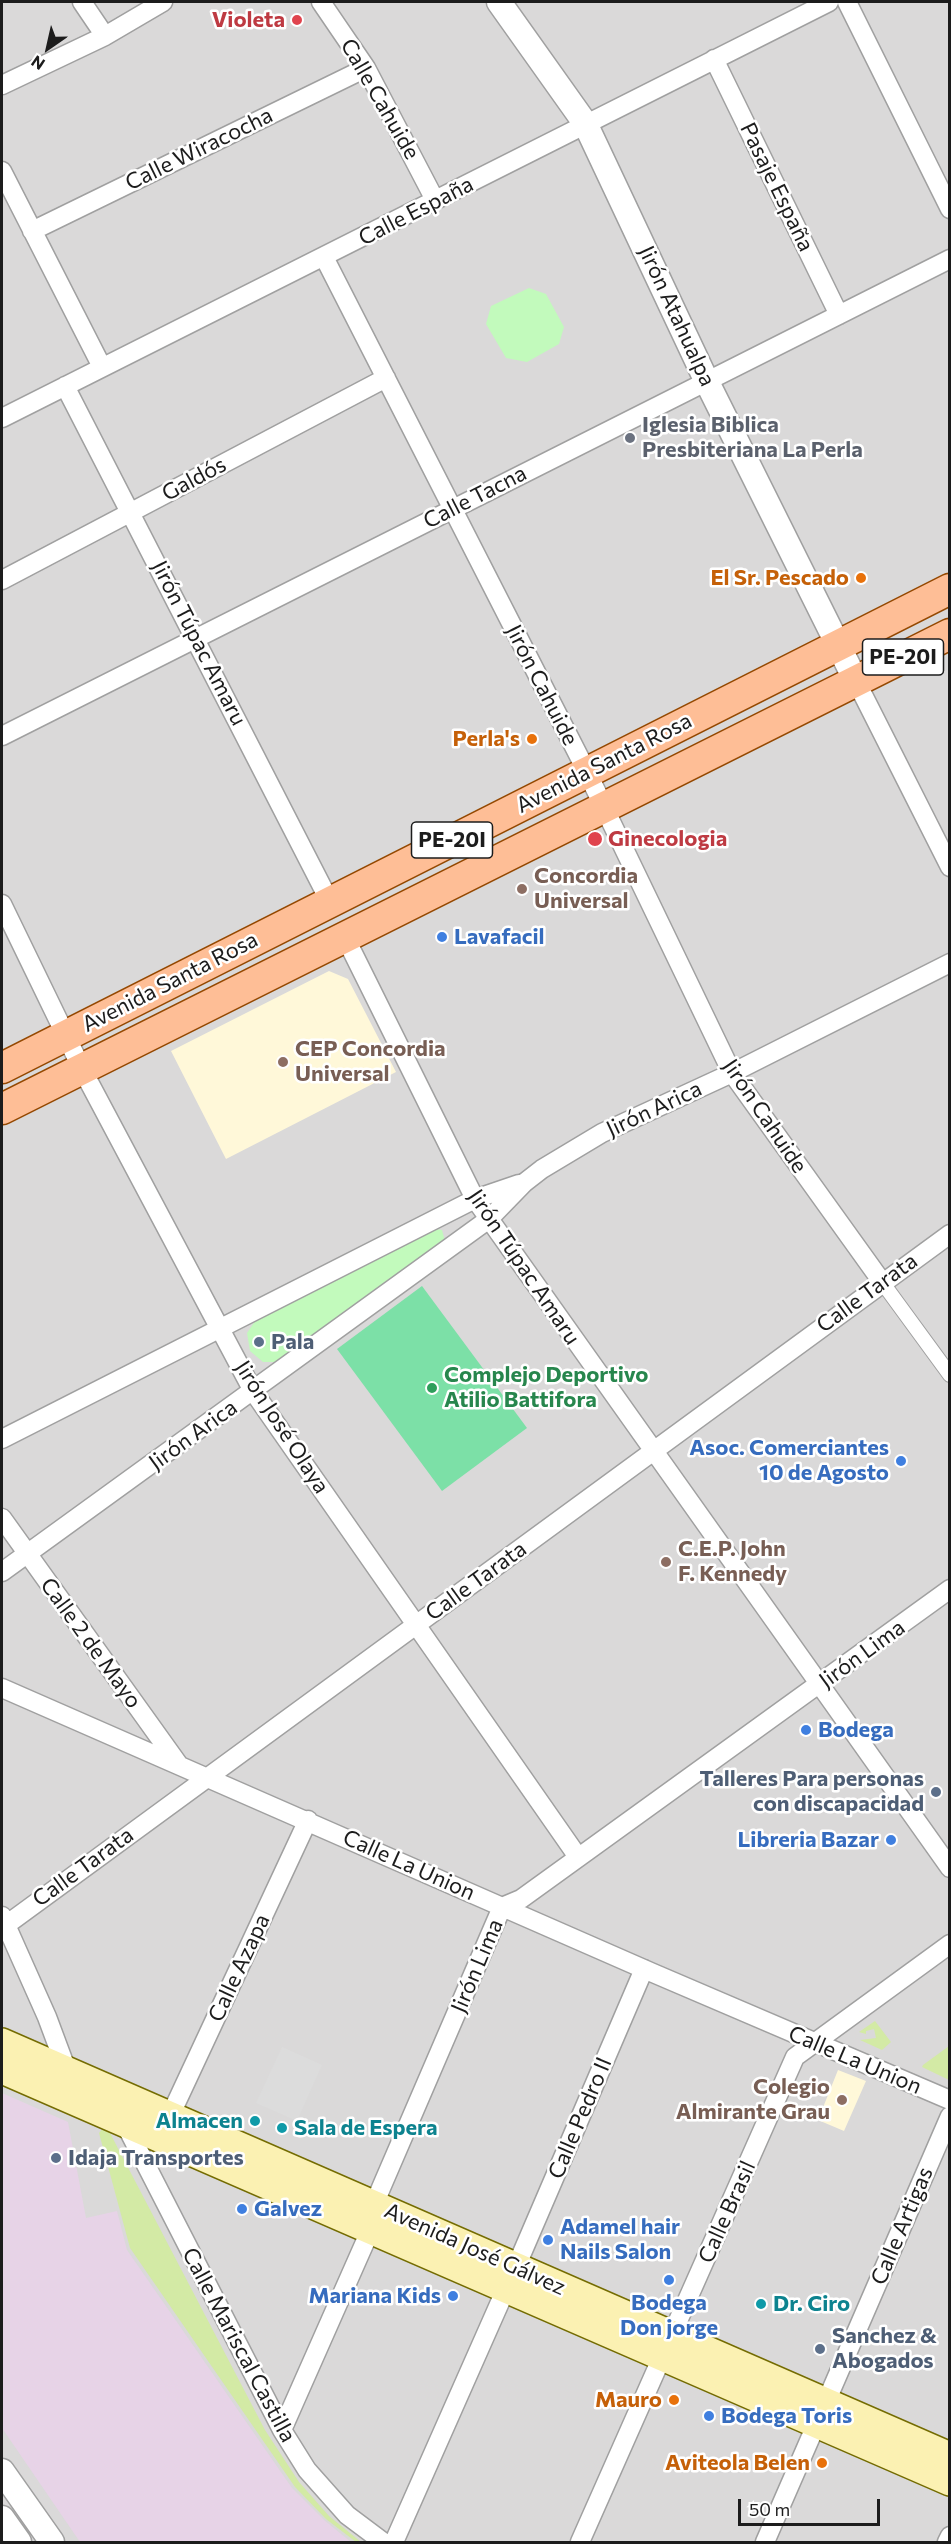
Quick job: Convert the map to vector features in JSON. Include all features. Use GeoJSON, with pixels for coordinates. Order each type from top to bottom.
{"type":"FeatureCollection","features":[{"type":"Feature","properties":{"kind":"main road","name":"Avenida Santa Rosa"},"geometry":{"type":"LineString","coordinates":[[2,1068],[950,590]]}},
{"type":"Feature","properties":{"kind":"main road","name":"Avenida Santa Rosa"},"geometry":{"type":"LineString","coordinates":[[2,1109],[950,634]]}},
{"type":"Feature","properties":{"kind":"main road","name":"Avenida José Gálvez"},"geometry":{"type":"LineString","coordinates":[[2,2042],[171,2116],[372,2218]]}},
{"type":"Feature","properties":{"kind":"main road","name":"Avenida José Gálvez"},"geometry":{"type":"LineString","coordinates":[[2,2070],[125,2124],[372,2218],[667,2346],[821,2414],[950,2482]]}},
{"type":"Feature","properties":{"kind":"main road","name":"Avenida José Gálvez"},"geometry":{"type":"LineString","coordinates":[[821,2414],[950,2456]]}},
{"type":"Feature","properties":{"kind":"street"},"geometry":{"type":"LineString","coordinates":[[82,2],[105,36]]}},
{"type":"Feature","properties":{"kind":"street"},"geometry":{"type":"LineString","coordinates":[[2,85],[105,36],[163,2]]}},
{"type":"Feature","properties":{"kind":"street","name":"Calle Cahuide"},"geometry":{"type":"LineString","coordinates":[[321,2],[366,68],[435,200]]}},
{"type":"Feature","properties":{"kind":"street","name":"Jirón Atahualpa"},"geometry":{"type":"LineString","coordinates":[[499,2],[585,123],[707,382],[950,867]]}},
{"type":"Feature","properties":{"kind":"street","name":"Calle España"},"geometry":{"type":"LineString","coordinates":[[2,418],[829,2]]}},
{"type":"Feature","properties":{"kind":"street"},"geometry":{"type":"LineString","coordinates":[[848,2],[950,208]]}},
{"type":"Feature","properties":{"kind":"street","name":"Pasaje España"},"geometry":{"type":"LineString","coordinates":[[714,59],[839,315]]}},
{"type":"Feature","properties":{"kind":"street","name":"Calle Wiracocha"},"geometry":{"type":"LineString","coordinates":[[32,231],[366,68]]}},
{"type":"Feature","properties":{"kind":"street"},"geometry":{"type":"LineString","coordinates":[[2,171],[102,367]]}},
{"type":"Feature","properties":{"kind":"street","name":"Jirón Cahuide"},"geometry":{"type":"LineString","coordinates":[[324,257],[587,772],[732,1072],[950,1375]]}},
{"type":"Feature","properties":{"kind":"street","name":"Calle Tacna"},"geometry":{"type":"LineString","coordinates":[[2,736],[950,259]]}},
{"type":"Feature","properties":{"kind":"street","name":"Galdós"},"geometry":{"type":"LineString","coordinates":[[2,580],[386,378]]}},
{"type":"Feature","properties":{"kind":"street","name":"Jirón Túpac Amaru"},"geometry":{"type":"LineString","coordinates":[[65,386],[132,512],[330,902]]}},
{"type":"Feature","properties":{"kind":"street","name":"Jirón José Olaya"},"geometry":{"type":"LineString","coordinates":[[2,904],[82,1069],[254,1391],[578,1857]]}},
{"type":"Feature","properties":{"kind":"street","name":"Jirón Túpac Amaru"},"geometry":{"type":"LineString","coordinates":[[345,937],[475,1200],[950,1868]]}},
{"type":"Feature","properties":{"kind":"street","name":"Jirón Arica"},"geometry":{"type":"LineString","coordinates":[[2,1572],[489,1219],[524,1183],[602,1133],[732,1072],[950,963]]}},
{"type":"Feature","properties":{"kind":"street","name":"Jirón Arica"},"geometry":{"type":"LineString","coordinates":[[2,1439],[475,1200],[524,1183]]}},
{"type":"Feature","properties":{"kind":"street","name":"Calle Tarata"},"geometry":{"type":"LineString","coordinates":[[3,1922],[418,1624],[950,1234]]}},
{"type":"Feature","properties":{"kind":"street","name":"Calle 2 de Mayo"},"geometry":{"type":"LineString","coordinates":[[2,1518],[181,1768]]}},
{"type":"Feature","properties":{"kind":"street","name":"Jirón Lima"},"geometry":{"type":"LineString","coordinates":[[282,2430],[502,1907],[522,1899],[950,1589]]}},
{"type":"Feature","properties":{"kind":"street","name":"Calle La Union"},"geometry":{"type":"LineString","coordinates":[[2,1688],[181,1768],[308,1820],[644,1969],[950,2100]]}},
{"type":"Feature","properties":{"kind":"street","name":"Calle Azapa"},"geometry":{"type":"LineString","coordinates":[[171,2116],[308,1820]]}},
{"type":"Feature","properties":{"kind":"street"},"geometry":{"type":"LineString","coordinates":[[3,1922],[47,2017],[77,2103]]}},
{"type":"Feature","properties":{"kind":"street","name":"Calle Brasil"},"geometry":{"type":"LineString","coordinates":[[580,2542],[795,2057],[950,1944]]}},
{"type":"Feature","properties":{"kind":"street","name":"Calle Pedro II"},"geometry":{"type":"LineString","coordinates":[[394,2542],[511,2279],[644,1969]]}},
{"type":"Feature","properties":{"kind":"street","name":"Calle Artigas"},"geometry":{"type":"LineString","coordinates":[[765,2542],[950,2116]]}},
{"type":"Feature","properties":{"kind":"street","name":"Calle Mariscal Castilla"},"geometry":{"type":"LineString","coordinates":[[125,2124],[282,2430],[308,2470],[347,2515],[383,2542]]}},
{"type":"Feature","properties":{"kind":"street"},"geometry":{"type":"LineString","coordinates":[[2,2471],[52,2542]]}},
{"type":"Feature","properties":{"kind":"street"},"geometry":{"type":"LineString","coordinates":[[2,2518],[19,2542]]}},
{"type":"Feature","properties":{"kind":"street"},"geometry":{"type":"LineString","coordinates":[[947,2542],[950,2536]]}},
{"type":"Feature","properties":{"kind":"shaded area"},"geometry":{"type":"Polygon","coordinates":[[[2,2],[949,2],[949,2542],[2,2542],[2,2]]]}},
{"type":"Feature","properties":{"kind":"shaded area","name":"CEP Concordia Universal"},"geometry":{"type":"Polygon","coordinates":[[[329,971],[348,979],[396,1072],[226,1159],[171,1051],[329,971]]]}},
{"type":"Feature","properties":{"kind":"shaded area"},"geometry":{"type":"Polygon","coordinates":[[[282,2047],[322,2065],[297,2121],[256,2103],[282,2047]]]}},
{"type":"Feature","properties":{"kind":"shaded area","name":"Colegio Almirante Grau"},"geometry":{"type":"Polygon","coordinates":[[[838,2070],[866,2081],[844,2131],[818,2120],[838,2070]]]}},
{"type":"Feature","properties":{"kind":"shaded area"},"geometry":{"type":"Polygon","coordinates":[[[2,2093],[68,2122],[86,2218],[117,2211],[127,2250],[292,2488],[324,2520],[351,2542],[80,2542],[2,2428],[2,2093]]]}},
{"type":"Feature","properties":{"kind":"green space"},"geometry":{"type":"Polygon","coordinates":[[[529,288],[546,294],[564,327],[559,344],[527,362],[506,358],[486,324],[491,306],[529,288]]]}},
{"type":"Feature","properties":{"kind":"green space"},"geometry":{"type":"Polygon","coordinates":[[[435,1229],[442,1230],[445,1241],[277,1362],[263,1362],[250,1351],[247,1333],[255,1321],[435,1229]]]}},
{"type":"Feature","properties":{"kind":"green space","name":"Complejo Deportivo Atilio Battifora"},"geometry":{"type":"Polygon","coordinates":[[[422,1286],[527,1428],[442,1491],[337,1349],[422,1286]]]}},
{"type":"Feature","properties":{"kind":"green space"},"geometry":{"type":"Polygon","coordinates":[[[875,2021],[891,2042],[882,2050],[860,2040],[876,2038],[874,2029],[866,2031],[866,2034],[859,2032],[875,2021]]]}},
{"type":"Feature","properties":{"kind":"green space"},"geometry":{"type":"Polygon","coordinates":[[[949,2046],[949,2080],[922,2067],[923,2065],[949,2046]]]}},
{"type":"Feature","properties":{"kind":"green space"},"geometry":{"type":"Polygon","coordinates":[[[103,2128],[110,2133],[265,2430],[299,2482],[329,2516],[361,2542],[356,2542],[326,2519],[295,2487],[130,2248],[99,2133],[103,2128]]]}},
{"type":"Feature","properties":{"kind":"place","name":"Violeta"},"geometry":{"type":"Point","coordinates":[297,20]}},
{"type":"Feature","properties":{"kind":"place","name":"Iglesia Biblica Presbiteriana La Perla"},"geometry":{"type":"Point","coordinates":[630,438]}},
{"type":"Feature","properties":{"kind":"place","name":"El Sr. Pescado"},"geometry":{"type":"Point","coordinates":[861,578]}},
{"type":"Feature","properties":{"kind":"place","name":"Perla's"},"geometry":{"type":"Point","coordinates":[532,739]}},
{"type":"Feature","properties":{"kind":"place","name":"Ginecologia"},"geometry":{"type":"Point","coordinates":[595,839]}},
{"type":"Feature","properties":{"kind":"place","name":"Concordia Universal"},"geometry":{"type":"Point","coordinates":[522,889]}},
{"type":"Feature","properties":{"kind":"place","name":"Lavafacil"},"geometry":{"type":"Point","coordinates":[442,937]}},
{"type":"Feature","properties":{"kind":"place","name":"CEP Concordia Universal"},"geometry":{"type":"Point","coordinates":[283,1062]}},
{"type":"Feature","properties":{"kind":"place","name":"Pala"},"geometry":{"type":"Point","coordinates":[259,1342]}},
{"type":"Feature","properties":{"kind":"place","name":"Complejo Deportivo Atilio Battifora"},"geometry":{"type":"Point","coordinates":[432,1388]}},
{"type":"Feature","properties":{"kind":"place","name":"Asoc. Comerciantes 10 de Agosto"},"geometry":{"type":"Point","coordinates":[901,1461]}},
{"type":"Feature","properties":{"kind":"place","name":"C.E.P. John F. Kennedy"},"geometry":{"type":"Point","coordinates":[666,1562]}},
{"type":"Feature","properties":{"kind":"place","name":"Bodega"},"geometry":{"type":"Point","coordinates":[806,1730]}},
{"type":"Feature","properties":{"kind":"place","name":"Talleres Para personas con discapacidad"},"geometry":{"type":"Point","coordinates":[936,1792]}},
{"type":"Feature","properties":{"kind":"place","name":"Libreria Bazar"},"geometry":{"type":"Point","coordinates":[891,1840]}},
{"type":"Feature","properties":{"kind":"place","name":"Colegio Almirante Grau"},"geometry":{"type":"Point","coordinates":[842,2100]}},
{"type":"Feature","properties":{"kind":"place","name":"Almacen"},"geometry":{"type":"Point","coordinates":[255,2121]}},
{"type":"Feature","properties":{"kind":"place","name":"Sala de Espera"},"geometry":{"type":"Point","coordinates":[282,2128]}},
{"type":"Feature","properties":{"kind":"place","name":"Idaja Transportes"},"geometry":{"type":"Point","coordinates":[56,2158]}},
{"type":"Feature","properties":{"kind":"place","name":"Galvez"},"geometry":{"type":"Point","coordinates":[242,2209]}},
{"type":"Feature","properties":{"kind":"place","name":"Adamel hair Nails Salon"},"geometry":{"type":"Point","coordinates":[548,2240]}},
{"type":"Feature","properties":{"kind":"place","name":"Bodega Don jorge"},"geometry":{"type":"Point","coordinates":[669,2280]}},
{"type":"Feature","properties":{"kind":"place","name":"Mariana Kids"},"geometry":{"type":"Point","coordinates":[453,2296]}},
{"type":"Feature","properties":{"kind":"place","name":"Dr. Ciro"},"geometry":{"type":"Point","coordinates":[761,2304]}},
{"type":"Feature","properties":{"kind":"place","name":"Sanchez & Abogados"},"geometry":{"type":"Point","coordinates":[820,2349]}},
{"type":"Feature","properties":{"kind":"place","name":"Mauro"},"geometry":{"type":"Point","coordinates":[674,2400]}},
{"type":"Feature","properties":{"kind":"place","name":"Bodega Toris"},"geometry":{"type":"Point","coordinates":[709,2416]}},
{"type":"Feature","properties":{"kind":"place","name":"Aviteola Belen"},"geometry":{"type":"Point","coordinates":[822,2463]}}]}
